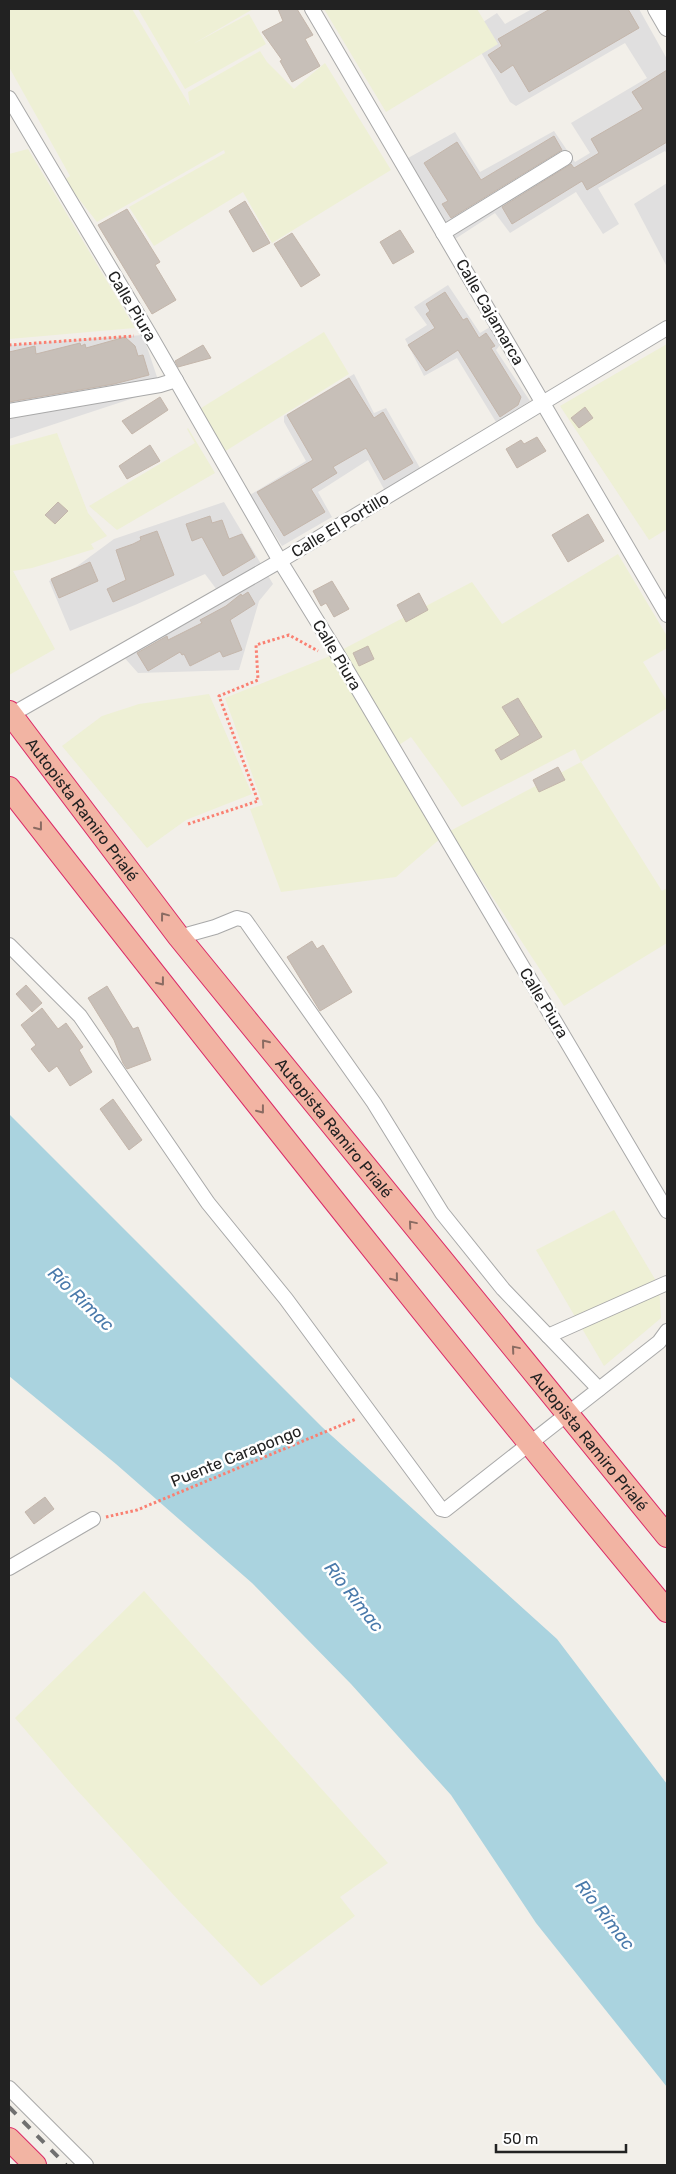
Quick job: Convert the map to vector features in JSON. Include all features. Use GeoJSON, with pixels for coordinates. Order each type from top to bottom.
{"type":"FeatureCollection","features":[{"type":"Feature","properties":{"kind":"highway","name":"Autopista Ramiro Prialé"},"geometry":{"type":"LineString","coordinates":[[9,714],[179,937],[352,1152],[667,1536]]}},
{"type":"Feature","properties":{"kind":"highway"},"geometry":{"type":"LineString","coordinates":[[9,788],[290,1146],[529,1444],[667,1611]]}},
{"type":"Feature","properties":{"kind":"highway"},"geometry":{"type":"LineString","coordinates":[[9,2139],[35,2165]]}},
{"type":"Feature","properties":{"kind":"street","name":"Calle Cajamarca"},"geometry":{"type":"LineString","coordinates":[[312,9],[667,615]]}},
{"type":"Feature","properties":{"kind":"street"},"geometry":{"type":"LineString","coordinates":[[656,9],[667,28]]}},
{"type":"Feature","properties":{"kind":"street","name":"Calle Piura"},"geometry":{"type":"LineString","coordinates":[[9,98],[150,335],[280,561],[335,650],[667,1211]]}},
{"type":"Feature","properties":{"kind":"street"},"geometry":{"type":"LineString","coordinates":[[443,233],[565,158]]}},
{"type":"Feature","properties":{"kind":"street","name":"Calle El Portillo"},"geometry":{"type":"LineString","coordinates":[[9,714],[280,561],[544,404],[667,328]]}},
{"type":"Feature","properties":{"kind":"street"},"geometry":{"type":"LineString","coordinates":[[9,411],[160,385],[176,380]]}},
{"type":"Feature","properties":{"kind":"street"},"geometry":{"type":"LineString","coordinates":[[179,937],[215,927],[237,918],[245,920],[374,1103],[442,1213],[503,1290],[599,1389]]}},
{"type":"Feature","properties":{"kind":"street"},"geometry":{"type":"LineString","coordinates":[[9,945],[80,1016],[208,1203],[286,1299],[441,1509],[445,1510],[659,1342],[667,1331]]}},
{"type":"Feature","properties":{"kind":"street"},"geometry":{"type":"LineString","coordinates":[[548,1336],[667,1283]]}},
{"type":"Feature","properties":{"kind":"street"},"geometry":{"type":"LineString","coordinates":[[9,1568],[93,1519]]}},
{"type":"Feature","properties":{"kind":"street"},"geometry":{"type":"LineString","coordinates":[[9,2088],[86,2165]]}},
{"type":"Feature","properties":{"kind":"path"},"geometry":{"type":"LineString","coordinates":[[9,345],[150,335]]}},
{"type":"Feature","properties":{"kind":"path"},"geometry":{"type":"LineString","coordinates":[[188,824],[258,801],[219,696],[258,680],[256,645],[289,635],[320,652],[335,650]]}},
{"type":"Feature","properties":{"kind":"path","name":"Puente Carapongo"},"geometry":{"type":"LineString","coordinates":[[93,1519],[138,1510],[345,1424]]}},
{"type":"Feature","properties":{"kind":"shaded area"},"geometry":{"type":"Polygon","coordinates":[[[532,9],[639,9],[667,59],[667,154],[665,151],[598,188],[619,224],[603,234],[576,192],[510,233],[495,213],[455,239],[408,158],[455,132],[480,172],[554,131],[575,162],[590,153],[571,123],[647,78],[625,43],[516,106],[510,102],[479,49],[477,26],[497,13],[505,24],[532,9]]]}},
{"type":"Feature","properties":{"kind":"shaded area"},"geometry":{"type":"Polygon","coordinates":[[[667,183],[667,264],[666,265],[634,204],[667,183]]]}},
{"type":"Feature","properties":{"kind":"shaded area"},"geometry":{"type":"Polygon","coordinates":[[[448,285],[480,333],[490,327],[500,345],[496,350],[530,401],[496,422],[457,358],[424,376],[405,339],[427,325],[414,307],[448,285]]]}},
{"type":"Feature","properties":{"kind":"shaded area"},"geometry":{"type":"Polygon","coordinates":[[[143,335],[161,389],[9,439],[9,345],[143,335]]]}},
{"type":"Feature","properties":{"kind":"shaded area"},"geometry":{"type":"Polygon","coordinates":[[[354,374],[374,413],[386,408],[420,468],[385,491],[368,460],[318,492],[332,517],[282,546],[250,495],[306,461],[284,422],[284,416],[354,374]]]}},
{"type":"Feature","properties":{"kind":"shaded area"},"geometry":{"type":"Polygon","coordinates":[[[224,502],[273,584],[259,601],[239,670],[138,673],[122,655],[223,598],[205,574],[70,631],[49,581],[76,567],[114,539],[224,502]]]}},
{"type":"Feature","properties":{"kind":"green space"},"geometry":{"type":"Polygon","coordinates":[[[9,9],[132,9],[190,106],[188,92],[260,51],[267,62],[294,89],[325,63],[391,170],[272,243],[243,192],[154,246],[129,207],[225,153],[224,150],[97,222],[64,180],[70,176],[9,67],[9,9]]]}},
{"type":"Feature","properties":{"kind":"green space"},"geometry":{"type":"Polygon","coordinates":[[[138,9],[253,9],[193,44],[249,14],[266,44],[185,89],[138,9]]]}},
{"type":"Feature","properties":{"kind":"green space"},"geometry":{"type":"Polygon","coordinates":[[[324,9],[477,9],[498,44],[386,112],[324,9]]]}},
{"type":"Feature","properties":{"kind":"green space"},"geometry":{"type":"Polygon","coordinates":[[[28,149],[135,328],[9,339],[9,154],[28,149]]]}},
{"type":"Feature","properties":{"kind":"green space"},"geometry":{"type":"Polygon","coordinates":[[[324,332],[349,374],[224,452],[198,410],[324,332]]]}},
{"type":"Feature","properties":{"kind":"green space"},"geometry":{"type":"Polygon","coordinates":[[[667,344],[667,529],[649,540],[560,406],[667,344]]]}},
{"type":"Feature","properties":{"kind":"green space"},"geometry":{"type":"Polygon","coordinates":[[[188,428],[215,473],[117,530],[89,506],[195,443],[188,428]]]}},
{"type":"Feature","properties":{"kind":"green space"},"geometry":{"type":"Polygon","coordinates":[[[57,433],[88,513],[107,536],[91,544],[94,549],[32,568],[13,571],[55,649],[9,675],[9,446],[57,433]]]}},
{"type":"Feature","properties":{"kind":"green space"},"geometry":{"type":"Polygon","coordinates":[[[618,554],[667,636],[667,648],[643,662],[667,701],[667,708],[581,762],[662,891],[667,888],[667,943],[564,1006],[449,831],[396,877],[281,892],[250,809],[263,805],[225,698],[330,656],[472,582],[502,624],[618,554]],[[411,737],[393,749],[450,831],[581,762],[575,749],[462,807],[411,737]]]}},
{"type":"Feature","properties":{"kind":"green space"},"geometry":{"type":"Polygon","coordinates":[[[209,694],[252,794],[186,820],[147,848],[62,746],[102,716],[139,704],[209,694]]]}},
{"type":"Feature","properties":{"kind":"green space"},"geometry":{"type":"Polygon","coordinates":[[[614,1210],[659,1286],[661,1318],[604,1366],[536,1250],[614,1210]]]}},
{"type":"Feature","properties":{"kind":"green space"},"geometry":{"type":"Polygon","coordinates":[[[144,1591],[388,1863],[340,1897],[355,1916],[261,1986],[180,1902],[75,1788],[15,1718],[144,1591]]]}},
{"type":"Feature","properties":{"kind":"water","name":"Río Rímac"},"geometry":{"type":"Polygon","coordinates":[[[9,1114],[322,1427],[557,1639],[667,1784],[667,2087],[536,1923],[451,1795],[351,1684],[252,1583],[116,1464],[9,1376],[9,1114]]]}},
{"type":"Feature","properties":{"kind":"building"},"geometry":{"type":"Polygon","coordinates":[[[278,9],[297,9],[313,35],[305,39],[320,66],[292,82],[280,61],[282,60],[262,32],[283,21],[278,9]]]}},
{"type":"Feature","properties":{"kind":"building"},"geometry":{"type":"Polygon","coordinates":[[[550,9],[628,9],[639,28],[529,92],[513,65],[501,73],[488,55],[502,46],[498,39],[550,9]]]}},
{"type":"Feature","properties":{"kind":"building"},"geometry":{"type":"Polygon","coordinates":[[[667,70],[667,142],[587,190],[582,181],[512,224],[502,207],[571,164],[574,168],[599,153],[591,139],[643,109],[632,92],[667,70]]]}},
{"type":"Feature","properties":{"kind":"building"},"geometry":{"type":"Polygon","coordinates":[[[554,136],[562,150],[451,218],[442,204],[448,201],[424,163],[457,142],[481,180],[554,136]]]}},
{"type":"Feature","properties":{"kind":"building"},"geometry":{"type":"Polygon","coordinates":[[[245,201],[270,243],[253,252],[229,211],[245,201]]]}},
{"type":"Feature","properties":{"kind":"building"},"geometry":{"type":"Polygon","coordinates":[[[127,209],[160,262],[155,265],[176,300],[152,314],[98,225],[127,209]]]}},
{"type":"Feature","properties":{"kind":"building"},"geometry":{"type":"Polygon","coordinates":[[[400,230],[414,252],[393,264],[380,242],[400,230]]]}},
{"type":"Feature","properties":{"kind":"building"},"geometry":{"type":"Polygon","coordinates":[[[292,233],[320,275],[301,287],[274,244],[292,233]]]}},
{"type":"Feature","properties":{"kind":"building"},"geometry":{"type":"Polygon","coordinates":[[[445,292],[463,320],[467,318],[479,338],[486,333],[495,346],[491,348],[521,397],[518,405],[500,417],[458,350],[426,371],[408,345],[435,328],[426,314],[430,311],[426,304],[445,292]]]}},
{"type":"Feature","properties":{"kind":"building"},"geometry":{"type":"Polygon","coordinates":[[[125,337],[135,346],[138,356],[143,355],[149,375],[114,384],[9,402],[9,352],[35,346],[36,354],[80,343],[81,346],[85,344],[86,348],[125,337]]]}},
{"type":"Feature","properties":{"kind":"building"},"geometry":{"type":"Polygon","coordinates":[[[203,345],[211,358],[178,367],[175,361],[203,345]]]}},
{"type":"Feature","properties":{"kind":"building"},"geometry":{"type":"Polygon","coordinates":[[[349,378],[374,418],[383,412],[413,463],[384,480],[366,448],[333,467],[337,473],[311,489],[325,512],[284,536],[257,492],[313,460],[287,415],[349,378]]]}},
{"type":"Feature","properties":{"kind":"building"},"geometry":{"type":"Polygon","coordinates":[[[160,397],[168,410],[132,434],[122,421],[160,397]]]}},
{"type":"Feature","properties":{"kind":"building"},"geometry":{"type":"Polygon","coordinates":[[[585,407],[593,418],[579,428],[571,418],[585,407]]]}},
{"type":"Feature","properties":{"kind":"building"},"geometry":{"type":"Polygon","coordinates":[[[537,437],[546,451],[517,468],[506,449],[521,440],[524,444],[537,437]]]}},
{"type":"Feature","properties":{"kind":"building"},"geometry":{"type":"Polygon","coordinates":[[[150,445],[160,461],[127,479],[119,466],[150,445]]]}},
{"type":"Feature","properties":{"kind":"building"},"geometry":{"type":"Polygon","coordinates":[[[58,502],[68,511],[55,524],[45,515],[58,502]]]}},
{"type":"Feature","properties":{"kind":"building"},"geometry":{"type":"Polygon","coordinates":[[[588,514],[604,541],[568,562],[552,535],[588,514]]]}},
{"type":"Feature","properties":{"kind":"building"},"geometry":{"type":"Polygon","coordinates":[[[210,516],[212,523],[222,520],[229,539],[242,534],[255,557],[223,576],[202,537],[192,541],[186,524],[210,516]]]}},
{"type":"Feature","properties":{"kind":"building"},"geometry":{"type":"Polygon","coordinates":[[[157,531],[174,575],[113,602],[107,589],[126,580],[116,550],[141,540],[140,537],[157,531]]]}},
{"type":"Feature","properties":{"kind":"building"},"geometry":{"type":"Polygon","coordinates":[[[90,562],[98,581],[59,598],[51,579],[90,562]]]}},
{"type":"Feature","properties":{"kind":"building"},"geometry":{"type":"Polygon","coordinates":[[[332,581],[349,609],[334,617],[326,603],[321,606],[313,591],[332,581]]]}},
{"type":"Feature","properties":{"kind":"building"},"geometry":{"type":"Polygon","coordinates":[[[248,592],[255,604],[230,620],[242,650],[223,657],[220,651],[190,666],[184,654],[182,655],[180,652],[148,671],[137,653],[167,636],[168,640],[202,623],[200,620],[226,606],[241,594],[242,596],[248,592]]]}},
{"type":"Feature","properties":{"kind":"building"},"geometry":{"type":"Polygon","coordinates":[[[419,593],[428,610],[406,622],[397,605],[419,593]]]}},
{"type":"Feature","properties":{"kind":"building"},"geometry":{"type":"Polygon","coordinates":[[[368,646],[374,659],[359,666],[353,653],[368,646]]]}},
{"type":"Feature","properties":{"kind":"building"},"geometry":{"type":"Polygon","coordinates":[[[518,698],[542,737],[501,760],[495,750],[520,735],[502,707],[518,698]]]}},
{"type":"Feature","properties":{"kind":"building"},"geometry":{"type":"Polygon","coordinates":[[[558,767],[565,780],[539,792],[533,780],[558,767]]]}},
{"type":"Feature","properties":{"kind":"building"},"geometry":{"type":"Polygon","coordinates":[[[312,941],[317,949],[323,945],[352,992],[320,1011],[287,957],[312,941]]]}},
{"type":"Feature","properties":{"kind":"building"},"geometry":{"type":"Polygon","coordinates":[[[26,985],[42,1003],[32,1012],[16,994],[26,985]]]}},
{"type":"Feature","properties":{"kind":"building"},"geometry":{"type":"Polygon","coordinates":[[[107,986],[133,1029],[138,1027],[151,1060],[127,1069],[123,1063],[114,1040],[88,998],[107,986]]]}},
{"type":"Feature","properties":{"kind":"building"},"geometry":{"type":"Polygon","coordinates":[[[42,1008],[58,1029],[66,1023],[83,1047],[79,1050],[92,1072],[70,1086],[57,1066],[49,1072],[31,1049],[36,1045],[21,1025],[42,1008]]]}},
{"type":"Feature","properties":{"kind":"building"},"geometry":{"type":"Polygon","coordinates":[[[113,1099],[142,1140],[129,1150],[100,1109],[113,1099]]]}},
{"type":"Feature","properties":{"kind":"building"},"geometry":{"type":"Polygon","coordinates":[[[45,1497],[54,1509],[34,1524],[25,1512],[45,1497]]]}},
{"type":"Feature","properties":{"kind":"railway"},"geometry":{"type":"LineString","coordinates":[[9,2107],[66,2165]]}}]}
